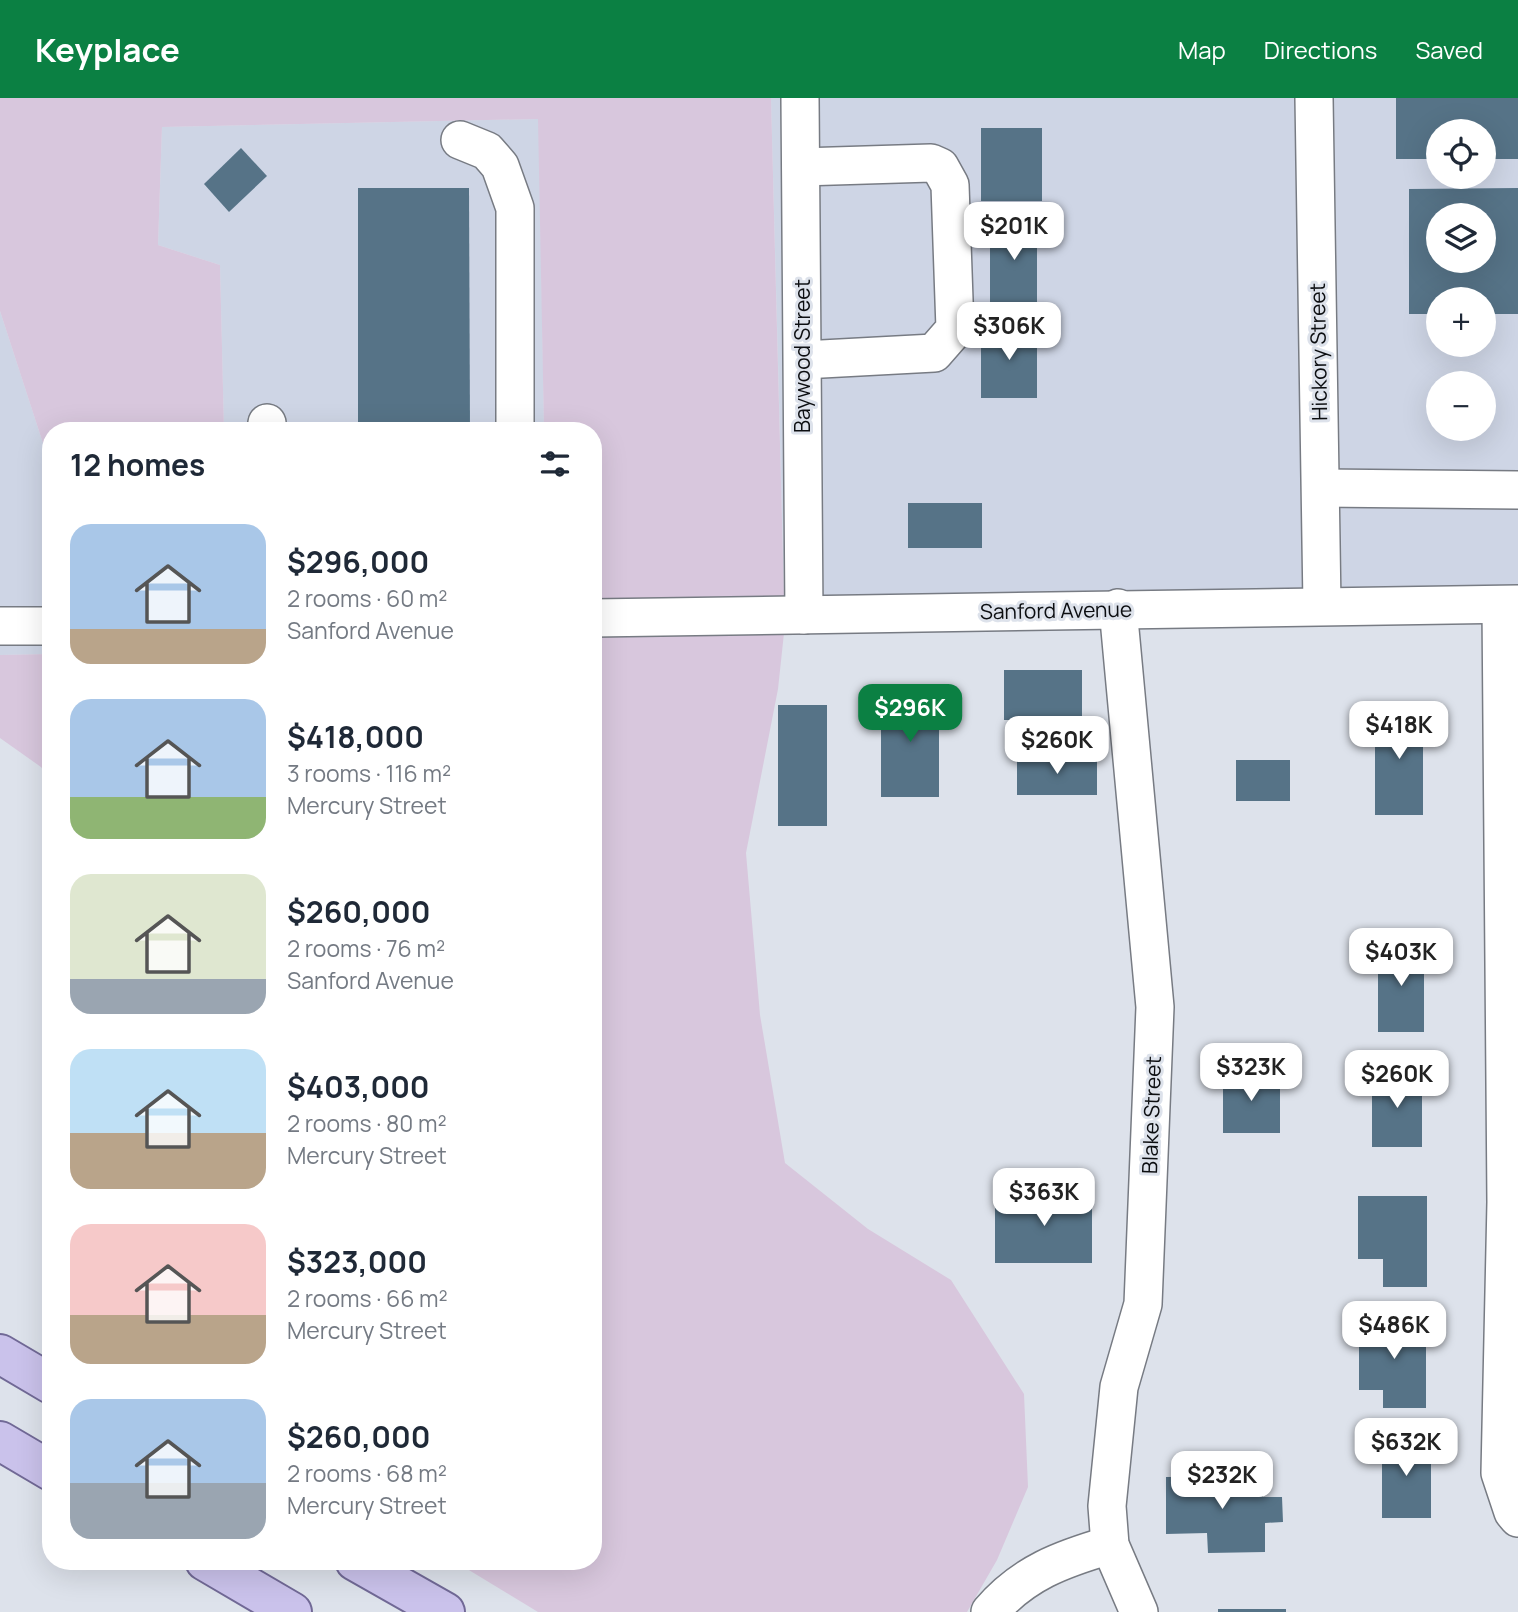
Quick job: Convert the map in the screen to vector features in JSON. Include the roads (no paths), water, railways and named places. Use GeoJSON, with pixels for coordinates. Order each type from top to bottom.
{"type":"FeatureCollection","features":[{"type":"Feature","properties":{"kind":"main road"},"geometry":{"type":"LineString","coordinates":[[0,1354],[42,1379]]}},
{"type":"Feature","properties":{"kind":"main road"},"geometry":{"type":"LineString","coordinates":[[0,1441],[42,1466]]}},
{"type":"Feature","properties":{"kind":"main road"},"geometry":{"type":"LineString","coordinates":[[220,1570],[292,1612]]}},
{"type":"Feature","properties":{"kind":"main road"},"geometry":{"type":"LineString","coordinates":[[370,1570],[435,1610]]}},
{"type":"Feature","properties":{"kind":"street","name":"Baywood Street"},"geometry":{"type":"LineString","coordinates":[[800,98],[804,615]]}},
{"type":"Feature","properties":{"kind":"street","name":"Hickory Street"},"geometry":{"type":"LineString","coordinates":[[1314,98],[1322,605]]}},
{"type":"Feature","properties":{"kind":"street"},"geometry":{"type":"LineString","coordinates":[[460,140],[487,151],[500,166],[515,208],[515,422]]}},
{"type":"Feature","properties":{"kind":"street"},"geometry":{"type":"LineString","coordinates":[[801,167],[931,163],[940,167],[950,185],[955,329],[934,353],[803,360]]}},
{"type":"Feature","properties":{"kind":"street"},"geometry":{"type":"LineString","coordinates":[[1321,488],[1518,490]]}},
{"type":"Feature","properties":{"kind":"street","name":"Sanford Avenue"},"geometry":{"type":"LineString","coordinates":[[602,618],[1322,605],[1510,605]]}},
{"type":"Feature","properties":{"kind":"street"},"geometry":{"type":"LineString","coordinates":[[1510,605],[1512,1202],[1500,1472],[1513,1512],[1518,1518]]}},
{"type":"Feature","properties":{"kind":"street","name":"Blake Street"},"geometry":{"type":"LineString","coordinates":[[1118,608],[1155,1007],[1143,1304],[1119,1387],[1107,1506],[1110,1545],[1139,1612]]}},
{"type":"Feature","properties":{"kind":"street"},"geometry":{"type":"LineString","coordinates":[[0,626],[42,626]]}},
{"type":"Feature","properties":{"kind":"street"},"geometry":{"type":"LineString","coordinates":[[990,1612],[1006,1593],[1057,1560],[1110,1545]]}}]}
